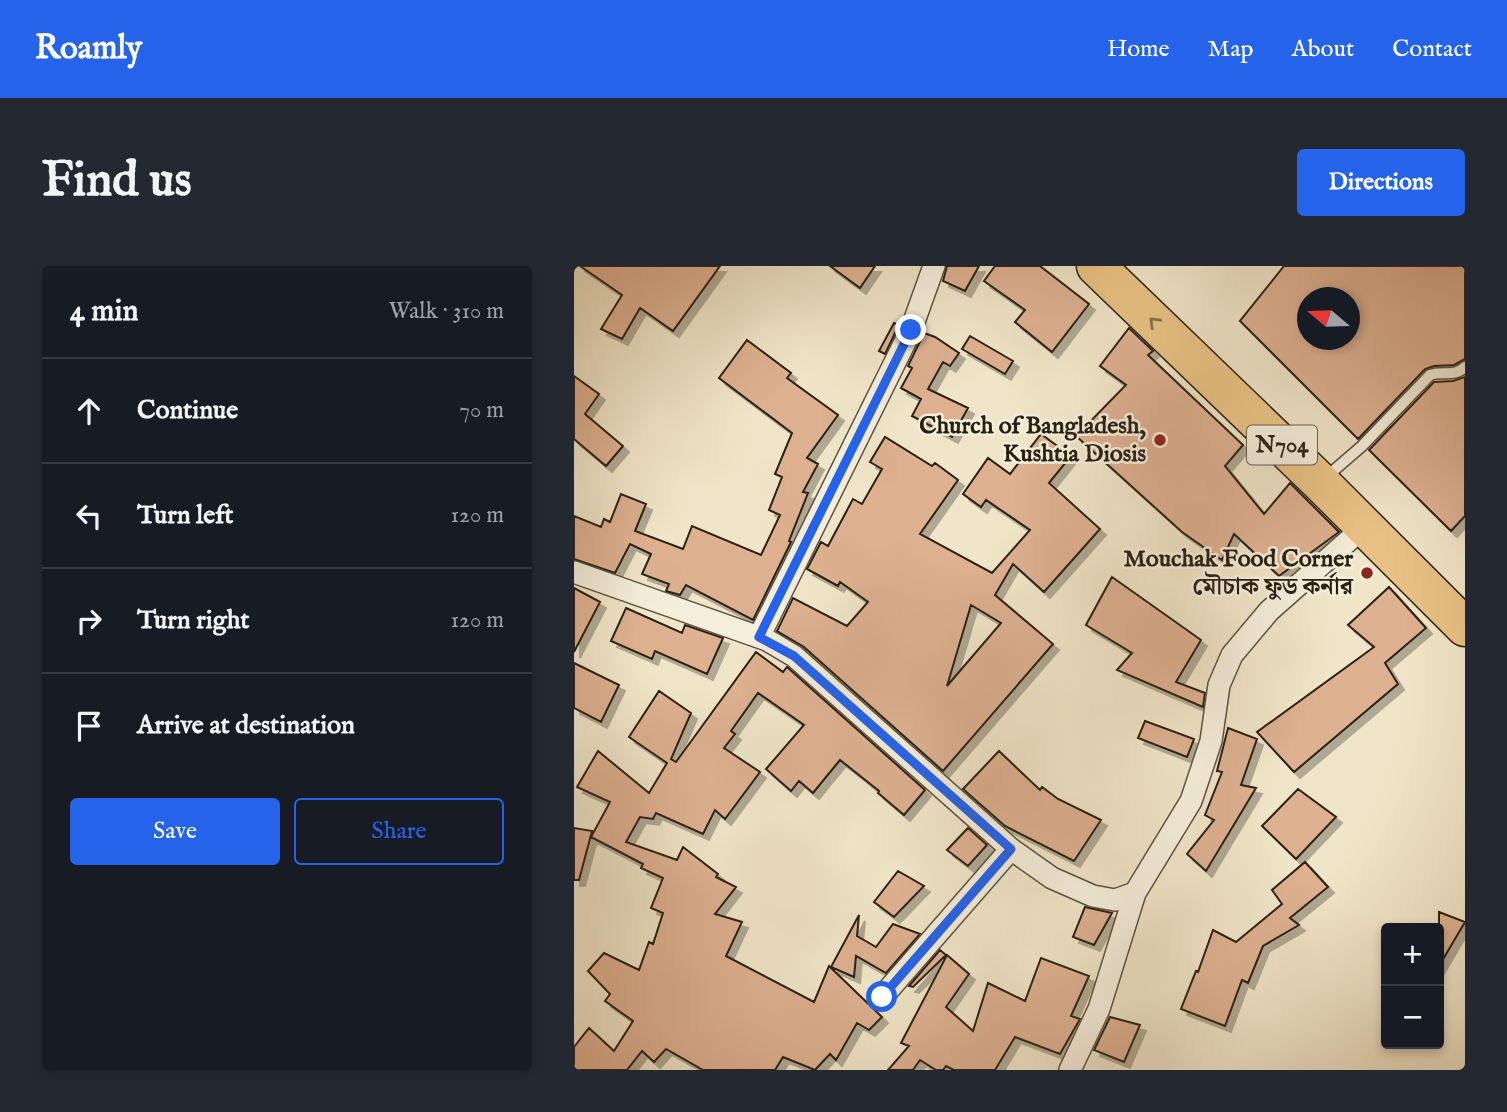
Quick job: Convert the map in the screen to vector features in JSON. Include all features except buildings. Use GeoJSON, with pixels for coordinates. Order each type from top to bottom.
{"type":"FeatureCollection","features":[{"type":"Feature","properties":{"kind":"highway","name":"N704"},"geometry":{"type":"LineString","coordinates":[[1096,266],[1327,475],[1376,515],[1465,603]]}},
{"type":"Feature","properties":{"kind":"highway","name":"N704"},"geometry":{"type":"LineString","coordinates":[[1134,266],[1327,475],[1364,527],[1465,627]]}},
{"type":"Feature","properties":{"kind":"street"},"geometry":{"type":"LineString","coordinates":[[759,637],[911,330],[934,266]]}},
{"type":"Feature","properties":{"kind":"street"},"geometry":{"type":"LineString","coordinates":[[1070,1070],[1099,1009],[1135,893],[1191,801],[1211,741],[1219,685],[1232,655],[1269,611],[1364,527]]}},
{"type":"Feature","properties":{"kind":"street"},"geometry":{"type":"LineString","coordinates":[[574,572],[759,637],[794,656],[1011,849],[1052,878],[1093,896],[1115,900],[1135,893]]}},
{"type":"Feature","properties":{"kind":"street"},"geometry":{"type":"LineString","coordinates":[[882,997],[1011,849]]}},
{"type":"Feature","properties":{"kind":"lane"},"geometry":{"type":"LineString","coordinates":[[1327,475],[1362,446],[1430,375],[1459,373],[1465,367]]}},
{"type":"Feature","properties":{"kind":"place","name":"Church of Bangladesh, Kushtia Diosis"},"geometry":{"type":"Point","coordinates":[1160,440]}},
{"type":"Feature","properties":{"kind":"place","name":"Mouchak Food Corner মৌচাক ফুড কর্নার"},"geometry":{"type":"Point","coordinates":[1367,573]}},
{"type":"Feature","properties":{"kind":"route"},"geometry":{"type":"LineString","coordinates":[[882,997],[1011,849],[794,656],[759,637],[911,330]]}}]}
